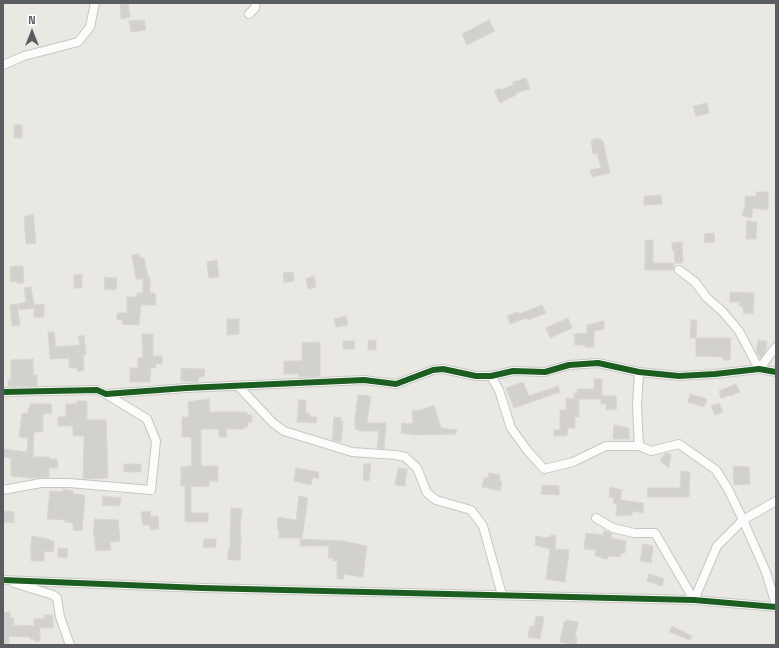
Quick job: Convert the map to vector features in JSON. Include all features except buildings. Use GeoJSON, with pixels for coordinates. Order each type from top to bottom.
{"type":"FeatureCollection","features":[{"type":"Feature","properties":{"kind":"street"},"geometry":{"type":"LineString","coordinates":[[3,65],[24,56],[78,42],[90,27],[95,3]]}},
{"type":"Feature","properties":{"kind":"street"},"geometry":{"type":"LineString","coordinates":[[249,14],[255,8],[256,3]]}},
{"type":"Feature","properties":{"kind":"street"},"geometry":{"type":"LineString","coordinates":[[679,270],[695,282],[707,298],[722,311],[739,331],[759,369]]}},
{"type":"Feature","properties":{"kind":"street"},"geometry":{"type":"LineString","coordinates":[[759,369],[776,347]]}},
{"type":"Feature","properties":{"kind":"street"},"geometry":{"type":"LineString","coordinates":[[106,394],[186,388],[239,387],[364,380],[396,384],[433,370],[443,369],[476,376],[491,376],[513,371],[545,372],[570,365],[598,363],[639,372],[679,376],[759,369],[776,372]]}},
{"type":"Feature","properties":{"kind":"street"},"geometry":{"type":"LineString","coordinates":[[639,372],[636,406],[639,446]]}},
{"type":"Feature","properties":{"kind":"street"},"geometry":{"type":"LineString","coordinates":[[4,580],[202,588],[694,600],[776,606],[766,572],[728,489],[716,470],[679,444],[651,451],[639,446],[606,446],[573,462],[544,469],[527,450],[511,428],[499,390],[491,376]]}},
{"type":"Feature","properties":{"kind":"street"},"geometry":{"type":"LineString","coordinates":[[239,387],[273,423],[284,431],[352,452],[406,457],[417,468],[427,493],[436,500],[471,510],[483,526],[502,595]]}},
{"type":"Feature","properties":{"kind":"street"},"geometry":{"type":"LineString","coordinates":[[3,392],[97,390],[147,419],[156,441],[151,490],[69,483],[41,483],[3,490]]}},
{"type":"Feature","properties":{"kind":"street"},"geometry":{"type":"LineString","coordinates":[[694,600],[717,546],[743,520],[776,501]]}},
{"type":"Feature","properties":{"kind":"street"},"geometry":{"type":"LineString","coordinates":[[596,518],[613,528],[620,530],[634,533],[655,533],[694,600]]}},
{"type":"Feature","properties":{"kind":"street"},"geometry":{"type":"LineString","coordinates":[[4,580],[53,595],[57,598],[60,617],[70,645]]}},
{"type":"Feature","properties":{"kind":"cycle path"},"geometry":{"type":"LineString","coordinates":[[3,392],[97,390],[106,394],[186,388],[364,380],[396,384],[433,370],[443,369],[476,376],[491,376],[513,371],[545,372],[569,365],[598,363],[639,372],[679,376],[759,369],[776,372]]}},
{"type":"Feature","properties":{"kind":"cycle path"},"geometry":{"type":"LineString","coordinates":[[3,580],[202,588],[694,600],[776,607]]}}]}
